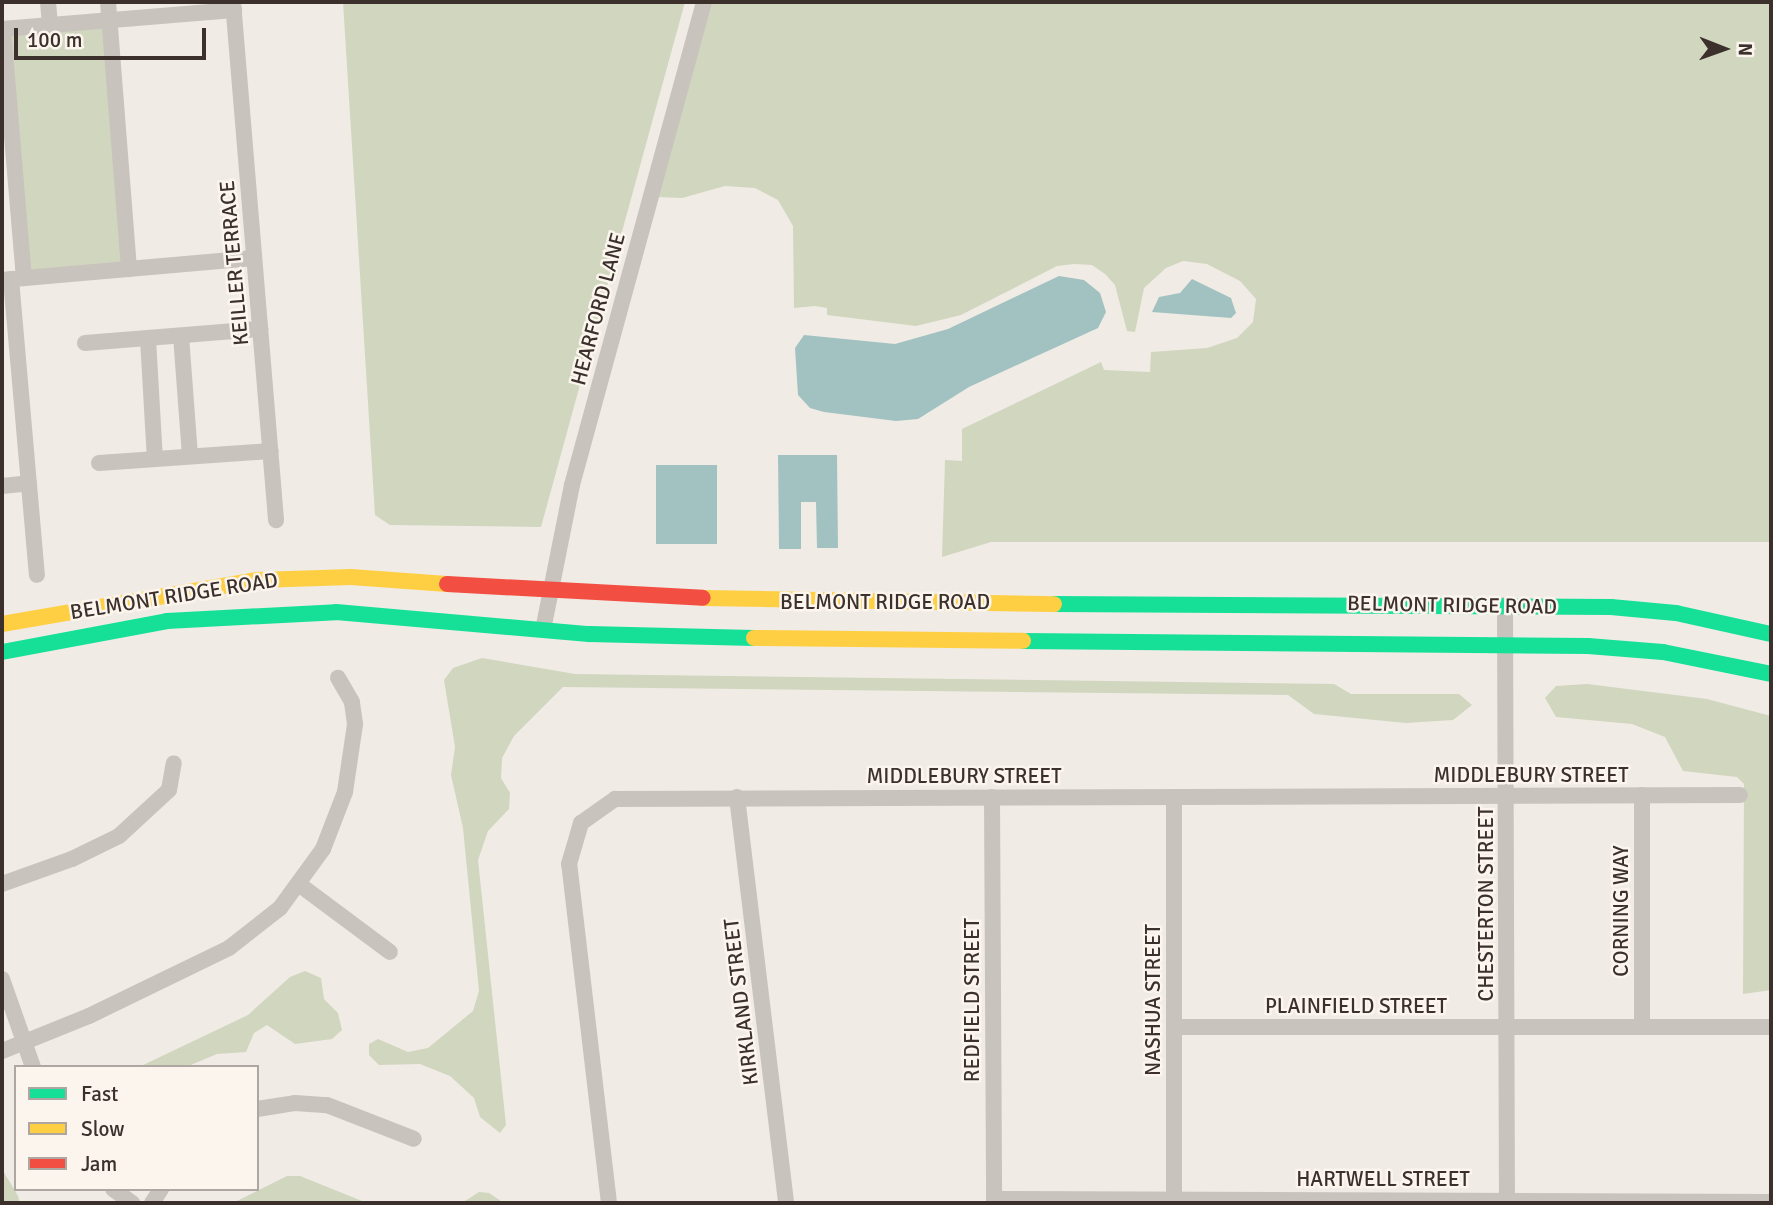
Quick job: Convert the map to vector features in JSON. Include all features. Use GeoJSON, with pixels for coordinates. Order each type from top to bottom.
{"type":"FeatureCollection","features":[{"type":"Feature","properties":{"kind":"main road","name":"BELMONT RIDGE ROAD"},"geometry":{"type":"LineString","coordinates":[[2,624],[258,580],[389,578],[548,592],[928,615],[1505,605],[1676,613],[1771,634]]}},
{"type":"Feature","properties":{"kind":"main road","name":"BELMONT RIDGE ROAD"},"geometry":{"type":"LineString","coordinates":[[2,652],[167,621],[296,612],[543,630],[885,641],[1505,644],[1663,652],[1771,674]]}},
{"type":"Feature","properties":{"kind":"main road"},"geometry":{"type":"LineString","coordinates":[[885,641],[918,632],[928,615]]}},
{"type":"Feature","properties":{"kind":"street"},"geometry":{"type":"LineString","coordinates":[[48,2],[50,24]]}},
{"type":"Feature","properties":{"kind":"street"},"geometry":{"type":"LineString","coordinates":[[108,2],[129,269]]}},
{"type":"Feature","properties":{"kind":"street","name":"HEARFORD LANE"},"geometry":{"type":"LineString","coordinates":[[543,630],[548,592],[572,485],[704,2]]}},
{"type":"Feature","properties":{"kind":"street"},"geometry":{"type":"LineString","coordinates":[[37,575],[29,483],[10,346],[12,279],[2,29],[233,6]]}},
{"type":"Feature","properties":{"kind":"street","name":"KEILLER TERRACE"},"geometry":{"type":"LineString","coordinates":[[233,6],[275,520]]}},
{"type":"Feature","properties":{"kind":"street"},"geometry":{"type":"LineString","coordinates":[[12,279],[254,258]]}},
{"type":"Feature","properties":{"kind":"street"},"geometry":{"type":"LineString","coordinates":[[85,343],[260,329]]}},
{"type":"Feature","properties":{"kind":"street"},"geometry":{"type":"LineString","coordinates":[[181,336],[190,456]]}},
{"type":"Feature","properties":{"kind":"street"},"geometry":{"type":"LineString","coordinates":[[148,339],[155,459]]}},
{"type":"Feature","properties":{"kind":"street"},"geometry":{"type":"LineString","coordinates":[[99,463],[271,451]]}},
{"type":"Feature","properties":{"kind":"street"},"geometry":{"type":"LineString","coordinates":[[2,486],[29,483]]}},
{"type":"Feature","properties":{"kind":"street","name":"CHESTERTON STREET"},"geometry":{"type":"LineString","coordinates":[[1505,605],[1507,1202]]}},
{"type":"Feature","properties":{"kind":"street"},"geometry":{"type":"LineString","coordinates":[[2,1051],[24,1044],[229,948],[254,932],[300,885],[334,824],[354,747],[352,702],[338,678]]}},
{"type":"Feature","properties":{"kind":"street"},"geometry":{"type":"LineString","coordinates":[[2,884],[72,859],[128,830],[169,790],[174,763]]}},
{"type":"Feature","properties":{"kind":"street","name":"CORNING WAY"},"geometry":{"type":"LineString","coordinates":[[1642,795],[1642,1027]]}},
{"type":"Feature","properties":{"kind":"street","name":"MIDDLEBURY STREET"},"geometry":{"type":"LineString","coordinates":[[608,1203],[569,864],[573,839],[586,817],[615,799],[1740,795]]}},
{"type":"Feature","properties":{"kind":"street","name":"KIRKLAND STREET"},"geometry":{"type":"LineString","coordinates":[[737,797],[786,1203]]}},
{"type":"Feature","properties":{"kind":"street","name":"REDFIELD STREET"},"geometry":{"type":"LineString","coordinates":[[992,797],[994,1201]]}},
{"type":"Feature","properties":{"kind":"street","name":"NASHUA STREET"},"geometry":{"type":"LineString","coordinates":[[1174,797],[1174,1201]]}},
{"type":"Feature","properties":{"kind":"street"},"geometry":{"type":"LineString","coordinates":[[300,885],[390,952]]}},
{"type":"Feature","properties":{"kind":"street"},"geometry":{"type":"LineString","coordinates":[[2,979],[32,1065]]}},
{"type":"Feature","properties":{"kind":"street","name":"PLAINFIELD STREET"},"geometry":{"type":"LineString","coordinates":[[1174,1027],[1771,1027]]}},
{"type":"Feature","properties":{"kind":"street"},"geometry":{"type":"LineString","coordinates":[[259,1109],[295,1103],[327,1105],[414,1139]]}},
{"type":"Feature","properties":{"kind":"street"},"geometry":{"type":"LineString","coordinates":[[116,1191],[132,1203]]}},
{"type":"Feature","properties":{"kind":"street","name":"HARTWELL STREET"},"geometry":{"type":"LineString","coordinates":[[994,1201],[1771,1202]]}},
{"type":"Feature","properties":{"kind":"green space"},"geometry":{"type":"Polygon","coordinates":[[[343,2],[685,2],[541,527],[390,525],[375,515],[343,2]]]}},
{"type":"Feature","properties":{"kind":"green space"},"geometry":{"type":"Polygon","coordinates":[[[712,2],[1771,2],[1771,542],[991,542],[942,557],[945,460],[962,461],[962,429],[1101,362],[1104,370],[1150,372],[1151,352],[1207,348],[1237,338],[1253,322],[1256,299],[1240,281],[1207,264],[1183,261],[1166,268],[1144,288],[1135,332],[1127,331],[1115,285],[1092,265],[1057,266],[961,315],[916,326],[827,315],[827,308],[815,306],[794,308],[793,226],[778,200],[755,188],[725,186],[682,198],[657,197],[712,2]]]}},
{"type":"Feature","properties":{"kind":"green space"},"geometry":{"type":"Polygon","coordinates":[[[110,19],[128,269],[21,277],[3,26],[110,19]]]}},
{"type":"Feature","properties":{"kind":"green space"},"geometry":{"type":"Polygon","coordinates":[[[482,658],[575,674],[1334,684],[1351,694],[1459,694],[1472,705],[1453,720],[1406,723],[1314,714],[1288,695],[563,687],[514,736],[502,758],[501,778],[510,793],[509,809],[488,831],[478,860],[506,1125],[500,1133],[480,1117],[474,1098],[450,1076],[420,1064],[379,1065],[369,1055],[369,1044],[378,1039],[408,1052],[428,1048],[473,1011],[479,991],[463,828],[451,775],[455,747],[444,680],[453,668],[482,658]]]}},
{"type":"Feature","properties":{"kind":"green space"},"geometry":{"type":"Polygon","coordinates":[[[1587,684],[1707,699],[1771,716],[1771,990],[1743,994],[1744,784],[1737,777],[1683,771],[1665,737],[1632,724],[1556,717],[1545,698],[1556,686],[1587,684]]]}},
{"type":"Feature","properties":{"kind":"green space"},"geometry":{"type":"Polygon","coordinates":[[[305,971],[321,978],[324,999],[338,1013],[342,1030],[332,1039],[295,1044],[267,1025],[254,1033],[246,1052],[217,1054],[191,1065],[143,1065],[248,1015],[290,977],[305,971]]]}},
{"type":"Feature","properties":{"kind":"green space"},"geometry":{"type":"Polygon","coordinates":[[[2,1169],[20,1203],[2,1203],[2,1169]]]}},
{"type":"Feature","properties":{"kind":"green space"},"geometry":{"type":"Polygon","coordinates":[[[287,1176],[300,1176],[367,1203],[233,1203],[287,1176]]]}},
{"type":"Feature","properties":{"kind":"green space"},"geometry":{"type":"Polygon","coordinates":[[[479,1192],[489,1193],[504,1203],[462,1203],[479,1192]]]}},
{"type":"Feature","properties":{"kind":"water"},"geometry":{"type":"Polygon","coordinates":[[[1059,276],[1084,280],[1100,293],[1106,312],[1098,328],[969,387],[918,419],[896,421],[824,412],[810,408],[798,395],[795,348],[804,335],[895,344],[948,329],[1059,276]]]}},
{"type":"Feature","properties":{"kind":"water"},"geometry":{"type":"Polygon","coordinates":[[[1192,279],[1231,298],[1236,313],[1231,318],[1152,312],[1159,297],[1180,293],[1192,279]]]}},
{"type":"Feature","properties":{"kind":"water"},"geometry":{"type":"Polygon","coordinates":[[[778,455],[837,455],[838,548],[817,548],[816,502],[801,502],[801,549],[779,549],[778,455]]]}},
{"type":"Feature","properties":{"kind":"water"},"geometry":{"type":"Polygon","coordinates":[[[656,465],[717,465],[717,544],[656,544],[656,465]]]}},
{"type":"Feature","properties":{"kind":"traffic: fast"},"geometry":{"type":"LineString","coordinates":[[1054,604],[1611,607],[1676,613],[1771,634]]}},
{"type":"Feature","properties":{"kind":"traffic: fast"},"geometry":{"type":"LineString","coordinates":[[2,652],[167,621],[336,612],[589,634],[754,638]]}},
{"type":"Feature","properties":{"kind":"traffic: fast"},"geometry":{"type":"LineString","coordinates":[[1023,641],[1588,646],[1663,652],[1771,674]]}},
{"type":"Feature","properties":{"kind":"traffic: slow"},"geometry":{"type":"LineString","coordinates":[[2,624],[258,580],[351,577],[447,584]]}},
{"type":"Feature","properties":{"kind":"traffic: slow"},"geometry":{"type":"LineString","coordinates":[[703,598],[1054,604]]}},
{"type":"Feature","properties":{"kind":"traffic: slow"},"geometry":{"type":"LineString","coordinates":[[754,638],[1023,641]]}},
{"type":"Feature","properties":{"kind":"traffic: jam"},"geometry":{"type":"LineString","coordinates":[[447,584],[703,598]]}}]}
